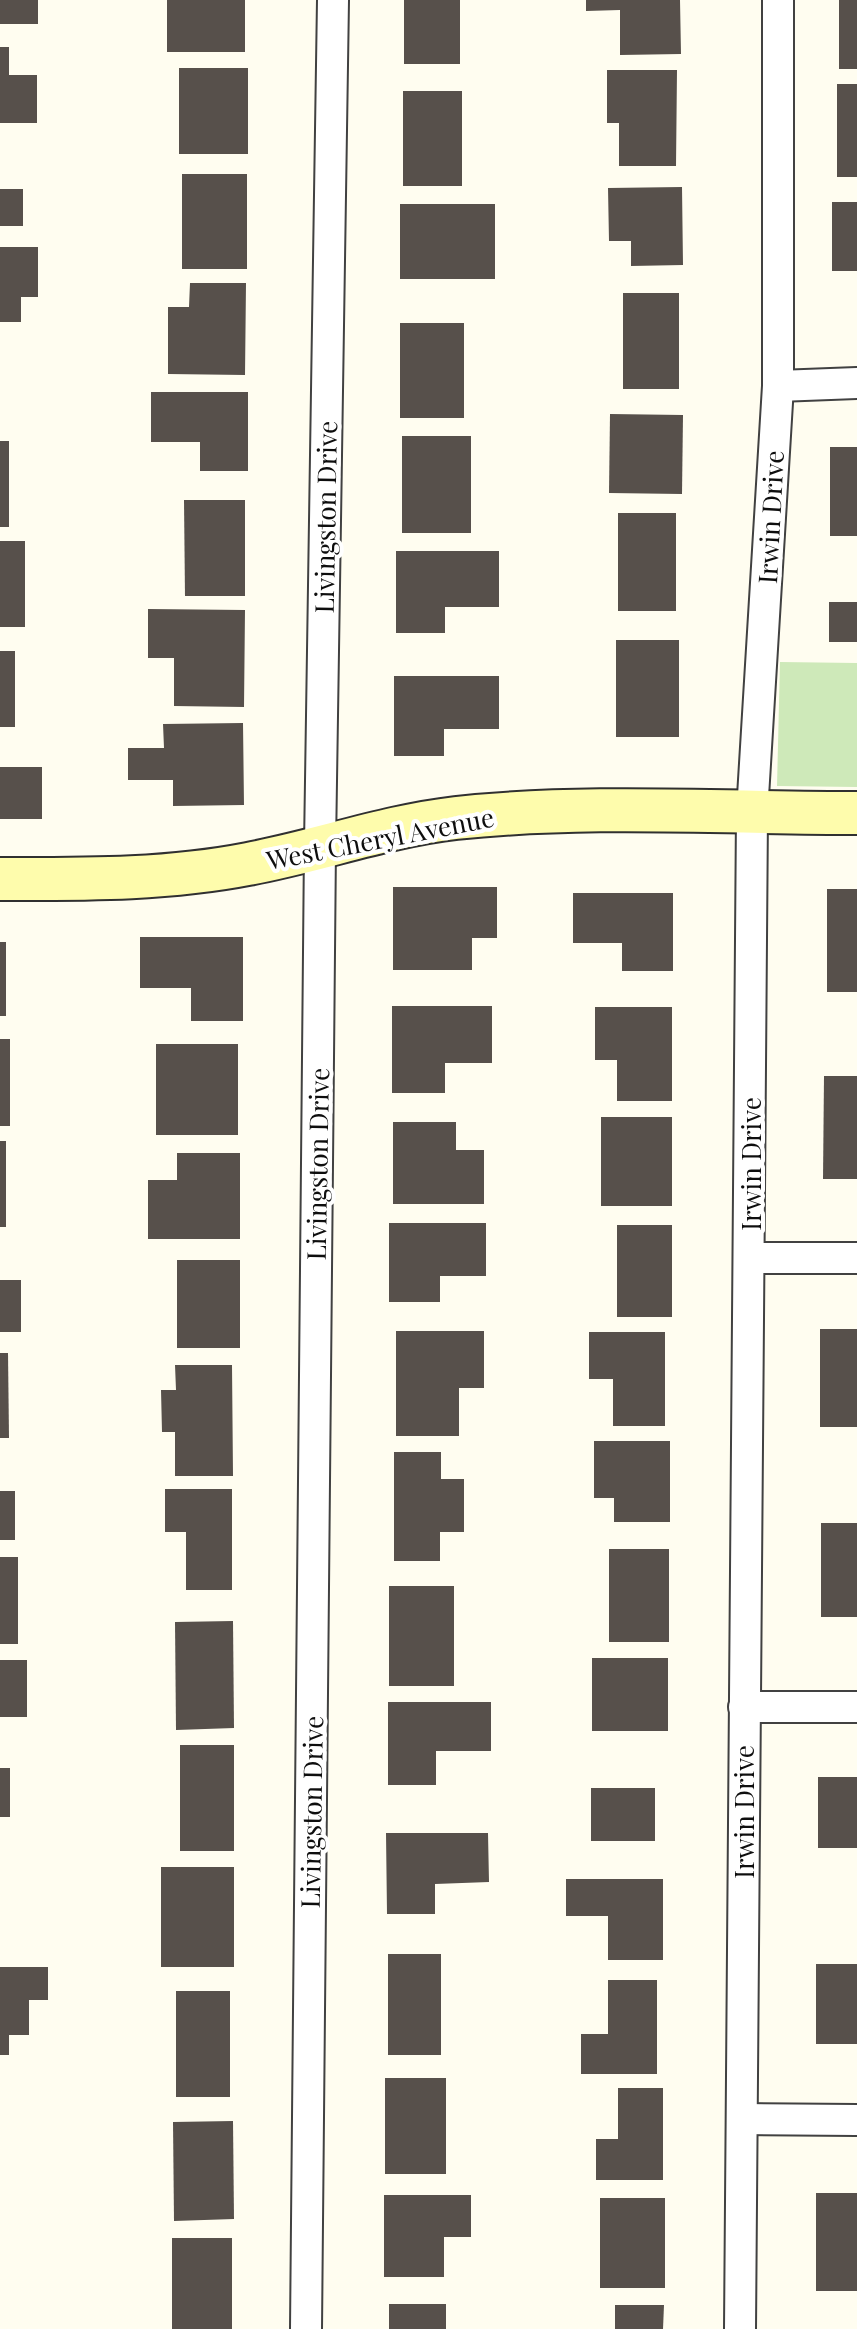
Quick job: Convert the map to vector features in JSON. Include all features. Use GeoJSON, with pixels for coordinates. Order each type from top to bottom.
{"type":"FeatureCollection","features":[{"type":"Feature","properties":{"kind":"street","name":"Livingston Drive"},"geometry":{"type":"LineString","coordinates":[[306,2329],[320,846],[333,0]]}},
{"type":"Feature","properties":{"kind":"street","name":"Irwin Drive"},"geometry":{"type":"LineString","coordinates":[[740,2329],[752,813],[778,386],[778,0]]}},
{"type":"Feature","properties":{"kind":"street"},"geometry":{"type":"LineString","coordinates":[[778,386],[857,383]]}},
{"type":"Feature","properties":{"kind":"street","name":"West Cheryl Avenue"},"geometry":{"type":"LineString","coordinates":[[0,879],[134,878],[182,874],[249,864],[451,819],[532,811],[857,813]]}},
{"type":"Feature","properties":{"kind":"street"},"geometry":{"type":"LineString","coordinates":[[749,1258],[857,1258]]}},
{"type":"Feature","properties":{"kind":"street"},"geometry":{"type":"LineString","coordinates":[[744,1707],[857,1707]]}},
{"type":"Feature","properties":{"kind":"street"},"geometry":{"type":"LineString","coordinates":[[742,2119],[857,2120]]}},
{"type":"Feature","properties":{"kind":"green space"},"geometry":{"type":"Polygon","coordinates":[[[780,662],[857,663],[857,787],[777,786],[780,662]]]}},
{"type":"Feature","properties":{"kind":"building"},"geometry":{"type":"Polygon","coordinates":[[[0,0],[38,0],[38,24],[0,24],[0,0]]]}},
{"type":"Feature","properties":{"kind":"building"},"geometry":{"type":"Polygon","coordinates":[[[167,0],[245,0],[245,52],[167,52],[167,0]]]}},
{"type":"Feature","properties":{"kind":"building"},"geometry":{"type":"Polygon","coordinates":[[[404,0],[460,0],[460,64],[404,64],[404,0]]]}},
{"type":"Feature","properties":{"kind":"building"},"geometry":{"type":"Polygon","coordinates":[[[586,0],[680,0],[681,54],[620,55],[620,10],[586,11],[586,0]]]}},
{"type":"Feature","properties":{"kind":"building"},"geometry":{"type":"Polygon","coordinates":[[[839,0],[857,0],[857,69],[839,69],[839,0]]]}},
{"type":"Feature","properties":{"kind":"building"},"geometry":{"type":"Polygon","coordinates":[[[0,47],[9,47],[9,75],[37,75],[37,123],[0,123],[0,47]]]}},
{"type":"Feature","properties":{"kind":"building"},"geometry":{"type":"Polygon","coordinates":[[[179,68],[248,68],[248,154],[179,154],[179,68]]]}},
{"type":"Feature","properties":{"kind":"building"},"geometry":{"type":"Polygon","coordinates":[[[607,70],[677,70],[676,166],[619,166],[619,123],[607,123],[607,70]]]}},
{"type":"Feature","properties":{"kind":"building"},"geometry":{"type":"Polygon","coordinates":[[[837,84],[857,84],[857,177],[837,177],[837,84]]]}},
{"type":"Feature","properties":{"kind":"building"},"geometry":{"type":"Polygon","coordinates":[[[403,91],[462,91],[462,186],[403,186],[403,91]]]}},
{"type":"Feature","properties":{"kind":"building"},"geometry":{"type":"Polygon","coordinates":[[[182,174],[247,174],[247,269],[182,269],[182,174]]]}},
{"type":"Feature","properties":{"kind":"building"},"geometry":{"type":"Polygon","coordinates":[[[682,187],[683,265],[631,266],[631,241],[609,241],[608,188],[682,187]]]}},
{"type":"Feature","properties":{"kind":"building"},"geometry":{"type":"Polygon","coordinates":[[[0,189],[23,189],[23,226],[0,226],[0,189]]]}},
{"type":"Feature","properties":{"kind":"building"},"geometry":{"type":"Polygon","coordinates":[[[832,202],[857,202],[857,271],[832,271],[832,202]]]}},
{"type":"Feature","properties":{"kind":"building"},"geometry":{"type":"Polygon","coordinates":[[[400,204],[495,204],[495,279],[400,279],[400,204]]]}},
{"type":"Feature","properties":{"kind":"building"},"geometry":{"type":"Polygon","coordinates":[[[0,247],[38,247],[38,297],[21,297],[21,322],[0,322],[0,247]]]}},
{"type":"Feature","properties":{"kind":"building"},"geometry":{"type":"Polygon","coordinates":[[[190,283],[246,283],[245,375],[168,374],[168,307],[189,307],[190,283]]]}},
{"type":"Feature","properties":{"kind":"building"},"geometry":{"type":"Polygon","coordinates":[[[623,293],[679,293],[679,389],[623,389],[623,293]]]}},
{"type":"Feature","properties":{"kind":"building"},"geometry":{"type":"Polygon","coordinates":[[[400,323],[464,323],[464,418],[400,418],[400,323]]]}},
{"type":"Feature","properties":{"kind":"building"},"geometry":{"type":"Polygon","coordinates":[[[151,392],[248,392],[248,471],[200,471],[200,442],[151,442],[151,392]]]}},
{"type":"Feature","properties":{"kind":"building"},"geometry":{"type":"Polygon","coordinates":[[[610,414],[683,415],[682,494],[609,493],[610,414]]]}},
{"type":"Feature","properties":{"kind":"building"},"geometry":{"type":"Polygon","coordinates":[[[402,436],[471,436],[471,533],[402,533],[402,436]]]}},
{"type":"Feature","properties":{"kind":"building"},"geometry":{"type":"Polygon","coordinates":[[[0,441],[9,441],[9,527],[0,527],[0,441]]]}},
{"type":"Feature","properties":{"kind":"building"},"geometry":{"type":"Polygon","coordinates":[[[830,447],[857,447],[857,536],[830,536],[830,447]]]}},
{"type":"Feature","properties":{"kind":"building"},"geometry":{"type":"Polygon","coordinates":[[[184,500],[245,500],[245,596],[185,596],[184,500]]]}},
{"type":"Feature","properties":{"kind":"building"},"geometry":{"type":"Polygon","coordinates":[[[618,513],[676,513],[676,611],[618,611],[618,513]]]}},
{"type":"Feature","properties":{"kind":"building"},"geometry":{"type":"Polygon","coordinates":[[[0,541],[25,541],[25,627],[0,627],[0,541]]]}},
{"type":"Feature","properties":{"kind":"building"},"geometry":{"type":"Polygon","coordinates":[[[396,551],[499,551],[499,607],[445,607],[445,633],[396,633],[396,551]]]}},
{"type":"Feature","properties":{"kind":"building"},"geometry":{"type":"Polygon","coordinates":[[[829,602],[857,602],[857,642],[829,642],[829,602]]]}},
{"type":"Feature","properties":{"kind":"building"},"geometry":{"type":"Polygon","coordinates":[[[148,609],[245,610],[244,707],[174,706],[174,658],[148,658],[148,609]]]}},
{"type":"Feature","properties":{"kind":"building"},"geometry":{"type":"Polygon","coordinates":[[[616,640],[679,640],[679,737],[616,737],[616,640]]]}},
{"type":"Feature","properties":{"kind":"building"},"geometry":{"type":"Polygon","coordinates":[[[0,651],[15,651],[15,727],[0,727],[0,651]]]}},
{"type":"Feature","properties":{"kind":"building"},"geometry":{"type":"Polygon","coordinates":[[[394,676],[499,676],[499,729],[444,729],[444,756],[394,756],[394,676]]]}},
{"type":"Feature","properties":{"kind":"building"},"geometry":{"type":"Polygon","coordinates":[[[243,723],[244,805],[173,806],[173,780],[128,780],[128,748],[164,748],[163,724],[243,723]]]}},
{"type":"Feature","properties":{"kind":"building"},"geometry":{"type":"Polygon","coordinates":[[[0,767],[42,767],[42,819],[0,819],[0,767]]]}},
{"type":"Feature","properties":{"kind":"building"},"geometry":{"type":"Polygon","coordinates":[[[393,887],[497,887],[497,938],[472,938],[472,970],[393,970],[393,887]]]}},
{"type":"Feature","properties":{"kind":"building"},"geometry":{"type":"Polygon","coordinates":[[[827,889],[857,889],[857,992],[827,992],[827,889]]]}},
{"type":"Feature","properties":{"kind":"building"},"geometry":{"type":"Polygon","coordinates":[[[573,893],[673,893],[673,971],[622,971],[622,943],[573,943],[573,893]]]}},
{"type":"Feature","properties":{"kind":"building"},"geometry":{"type":"Polygon","coordinates":[[[140,937],[243,937],[243,1021],[191,1021],[191,988],[140,988],[140,937]]]}},
{"type":"Feature","properties":{"kind":"building"},"geometry":{"type":"Polygon","coordinates":[[[0,942],[6,942],[6,1016],[0,1016],[0,942]]]}},
{"type":"Feature","properties":{"kind":"building"},"geometry":{"type":"Polygon","coordinates":[[[392,1006],[492,1006],[492,1063],[445,1063],[445,1093],[392,1093],[392,1006]]]}},
{"type":"Feature","properties":{"kind":"building"},"geometry":{"type":"Polygon","coordinates":[[[595,1007],[672,1007],[672,1101],[617,1101],[617,1060],[595,1060],[595,1007]]]}},
{"type":"Feature","properties":{"kind":"building"},"geometry":{"type":"Polygon","coordinates":[[[0,1039],[10,1039],[10,1126],[0,1126],[0,1039]]]}},
{"type":"Feature","properties":{"kind":"building"},"geometry":{"type":"Polygon","coordinates":[[[156,1044],[238,1044],[238,1135],[156,1135],[156,1044]]]}},
{"type":"Feature","properties":{"kind":"building"},"geometry":{"type":"Polygon","coordinates":[[[824,1076],[857,1076],[857,1179],[823,1179],[824,1076]]]}},
{"type":"Feature","properties":{"kind":"building"},"geometry":{"type":"Polygon","coordinates":[[[601,1117],[672,1117],[672,1206],[601,1206],[601,1117]]]}},
{"type":"Feature","properties":{"kind":"building"},"geometry":{"type":"Polygon","coordinates":[[[393,1122],[456,1122],[456,1150],[484,1150],[484,1204],[393,1204],[393,1122]]]}},
{"type":"Feature","properties":{"kind":"building"},"geometry":{"type":"Polygon","coordinates":[[[0,1141],[6,1141],[6,1227],[0,1227],[0,1141]]]}},
{"type":"Feature","properties":{"kind":"building"},"geometry":{"type":"Polygon","coordinates":[[[177,1153],[240,1153],[240,1239],[148,1239],[148,1180],[177,1180],[177,1153]]]}},
{"type":"Feature","properties":{"kind":"building"},"geometry":{"type":"Polygon","coordinates":[[[389,1223],[486,1223],[486,1276],[440,1276],[440,1302],[389,1302],[389,1223]]]}},
{"type":"Feature","properties":{"kind":"building"},"geometry":{"type":"Polygon","coordinates":[[[617,1225],[672,1225],[672,1317],[617,1317],[617,1225]]]}},
{"type":"Feature","properties":{"kind":"building"},"geometry":{"type":"Polygon","coordinates":[[[177,1260],[240,1260],[240,1348],[177,1348],[177,1260]]]}},
{"type":"Feature","properties":{"kind":"building"},"geometry":{"type":"Polygon","coordinates":[[[0,1280],[21,1280],[21,1332],[0,1332],[0,1280]]]}},
{"type":"Feature","properties":{"kind":"building"},"geometry":{"type":"Polygon","coordinates":[[[820,1329],[857,1329],[857,1427],[820,1427],[820,1329]]]}},
{"type":"Feature","properties":{"kind":"building"},"geometry":{"type":"Polygon","coordinates":[[[396,1331],[484,1331],[484,1388],[459,1388],[459,1436],[396,1436],[396,1331]]]}},
{"type":"Feature","properties":{"kind":"building"},"geometry":{"type":"Polygon","coordinates":[[[589,1332],[665,1332],[665,1426],[613,1426],[613,1379],[589,1379],[589,1332]]]}},
{"type":"Feature","properties":{"kind":"building"},"geometry":{"type":"Polygon","coordinates":[[[0,1353],[8,1353],[9,1438],[0,1438],[0,1353]]]}},
{"type":"Feature","properties":{"kind":"building"},"geometry":{"type":"Polygon","coordinates":[[[175,1365],[232,1365],[233,1476],[175,1476],[175,1432],[162,1432],[161,1390],[176,1390],[175,1365]]]}},
{"type":"Feature","properties":{"kind":"building"},"geometry":{"type":"Polygon","coordinates":[[[594,1441],[670,1441],[670,1522],[614,1522],[614,1498],[594,1498],[594,1441]]]}},
{"type":"Feature","properties":{"kind":"building"},"geometry":{"type":"Polygon","coordinates":[[[394,1452],[441,1452],[441,1479],[464,1479],[464,1532],[440,1532],[440,1561],[394,1561],[394,1452]]]}},
{"type":"Feature","properties":{"kind":"building"},"geometry":{"type":"Polygon","coordinates":[[[165,1489],[232,1489],[232,1590],[186,1590],[186,1532],[165,1532],[165,1489]]]}},
{"type":"Feature","properties":{"kind":"building"},"geometry":{"type":"Polygon","coordinates":[[[0,1491],[15,1491],[15,1540],[0,1540],[0,1491]]]}},
{"type":"Feature","properties":{"kind":"building"},"geometry":{"type":"Polygon","coordinates":[[[821,1523],[857,1523],[857,1617],[821,1617],[821,1523]]]}},
{"type":"Feature","properties":{"kind":"building"},"geometry":{"type":"Polygon","coordinates":[[[609,1549],[669,1549],[669,1642],[609,1642],[609,1549]]]}},
{"type":"Feature","properties":{"kind":"building"},"geometry":{"type":"Polygon","coordinates":[[[0,1557],[18,1557],[18,1644],[0,1644],[0,1557]]]}},
{"type":"Feature","properties":{"kind":"building"},"geometry":{"type":"Polygon","coordinates":[[[389,1586],[454,1586],[454,1686],[389,1686],[389,1586]]]}},
{"type":"Feature","properties":{"kind":"building"},"geometry":{"type":"Polygon","coordinates":[[[233,1621],[234,1728],[176,1730],[175,1622],[233,1621]]]}},
{"type":"Feature","properties":{"kind":"building"},"geometry":{"type":"Polygon","coordinates":[[[592,1658],[668,1658],[668,1731],[592,1731],[592,1658]]]}},
{"type":"Feature","properties":{"kind":"building"},"geometry":{"type":"Polygon","coordinates":[[[0,1660],[27,1660],[27,1717],[0,1717],[0,1660]]]}},
{"type":"Feature","properties":{"kind":"building"},"geometry":{"type":"Polygon","coordinates":[[[388,1702],[491,1702],[491,1751],[436,1751],[436,1785],[388,1785],[388,1702]]]}},
{"type":"Feature","properties":{"kind":"building"},"geometry":{"type":"Polygon","coordinates":[[[180,1745],[234,1745],[234,1851],[180,1851],[180,1745]]]}},
{"type":"Feature","properties":{"kind":"building"},"geometry":{"type":"Polygon","coordinates":[[[0,1768],[10,1768],[10,1817],[0,1817],[0,1768]]]}},
{"type":"Feature","properties":{"kind":"building"},"geometry":{"type":"Polygon","coordinates":[[[818,1777],[857,1777],[857,1848],[818,1848],[818,1777]]]}},
{"type":"Feature","properties":{"kind":"building"},"geometry":{"type":"Polygon","coordinates":[[[591,1788],[655,1788],[655,1841],[591,1841],[591,1788]]]}},
{"type":"Feature","properties":{"kind":"building"},"geometry":{"type":"Polygon","coordinates":[[[386,1833],[488,1833],[489,1882],[435,1884],[435,1914],[387,1914],[386,1833]]]}},
{"type":"Feature","properties":{"kind":"building"},"geometry":{"type":"Polygon","coordinates":[[[161,1867],[234,1867],[234,1967],[161,1967],[161,1867]]]}},
{"type":"Feature","properties":{"kind":"building"},"geometry":{"type":"Polygon","coordinates":[[[566,1879],[663,1879],[663,1960],[608,1960],[608,1916],[566,1916],[566,1879]]]}},
{"type":"Feature","properties":{"kind":"building"},"geometry":{"type":"Polygon","coordinates":[[[388,1954],[441,1954],[441,2055],[388,2055],[388,1954]]]}},
{"type":"Feature","properties":{"kind":"building"},"geometry":{"type":"Polygon","coordinates":[[[816,1964],[857,1964],[857,2044],[816,2044],[816,1964]]]}},
{"type":"Feature","properties":{"kind":"building"},"geometry":{"type":"Polygon","coordinates":[[[0,1967],[48,1967],[48,2000],[29,2000],[29,2035],[9,2035],[9,2055],[0,2055],[0,1967]]]}},
{"type":"Feature","properties":{"kind":"building"},"geometry":{"type":"Polygon","coordinates":[[[608,1980],[657,1980],[657,2074],[581,2074],[581,2034],[608,2034],[608,1980]]]}},
{"type":"Feature","properties":{"kind":"building"},"geometry":{"type":"Polygon","coordinates":[[[176,1991],[230,1991],[230,2097],[176,2097],[176,1991]]]}},
{"type":"Feature","properties":{"kind":"building"},"geometry":{"type":"Polygon","coordinates":[[[385,2078],[446,2078],[446,2174],[385,2174],[385,2078]]]}},
{"type":"Feature","properties":{"kind":"building"},"geometry":{"type":"Polygon","coordinates":[[[618,2088],[663,2088],[663,2180],[596,2180],[596,2139],[618,2139],[618,2088]]]}},
{"type":"Feature","properties":{"kind":"building"},"geometry":{"type":"Polygon","coordinates":[[[233,2121],[234,2219],[174,2221],[173,2122],[233,2121]]]}},
{"type":"Feature","properties":{"kind":"building"},"geometry":{"type":"Polygon","coordinates":[[[816,2193],[857,2193],[857,2291],[816,2291],[816,2193]]]}},
{"type":"Feature","properties":{"kind":"building"},"geometry":{"type":"Polygon","coordinates":[[[384,2195],[471,2195],[471,2237],[444,2237],[444,2277],[384,2277],[384,2195]]]}},
{"type":"Feature","properties":{"kind":"building"},"geometry":{"type":"Polygon","coordinates":[[[600,2198],[665,2198],[665,2288],[600,2288],[600,2198]]]}},
{"type":"Feature","properties":{"kind":"building"},"geometry":{"type":"Polygon","coordinates":[[[172,2238],[232,2238],[232,2329],[172,2329],[172,2238]]]}},
{"type":"Feature","properties":{"kind":"building"},"geometry":{"type":"Polygon","coordinates":[[[389,2304],[446,2304],[446,2329],[389,2329],[389,2304]]]}},
{"type":"Feature","properties":{"kind":"building"},"geometry":{"type":"Polygon","coordinates":[[[615,2305],[664,2305],[663,2329],[615,2329],[615,2305]]]}}]}
